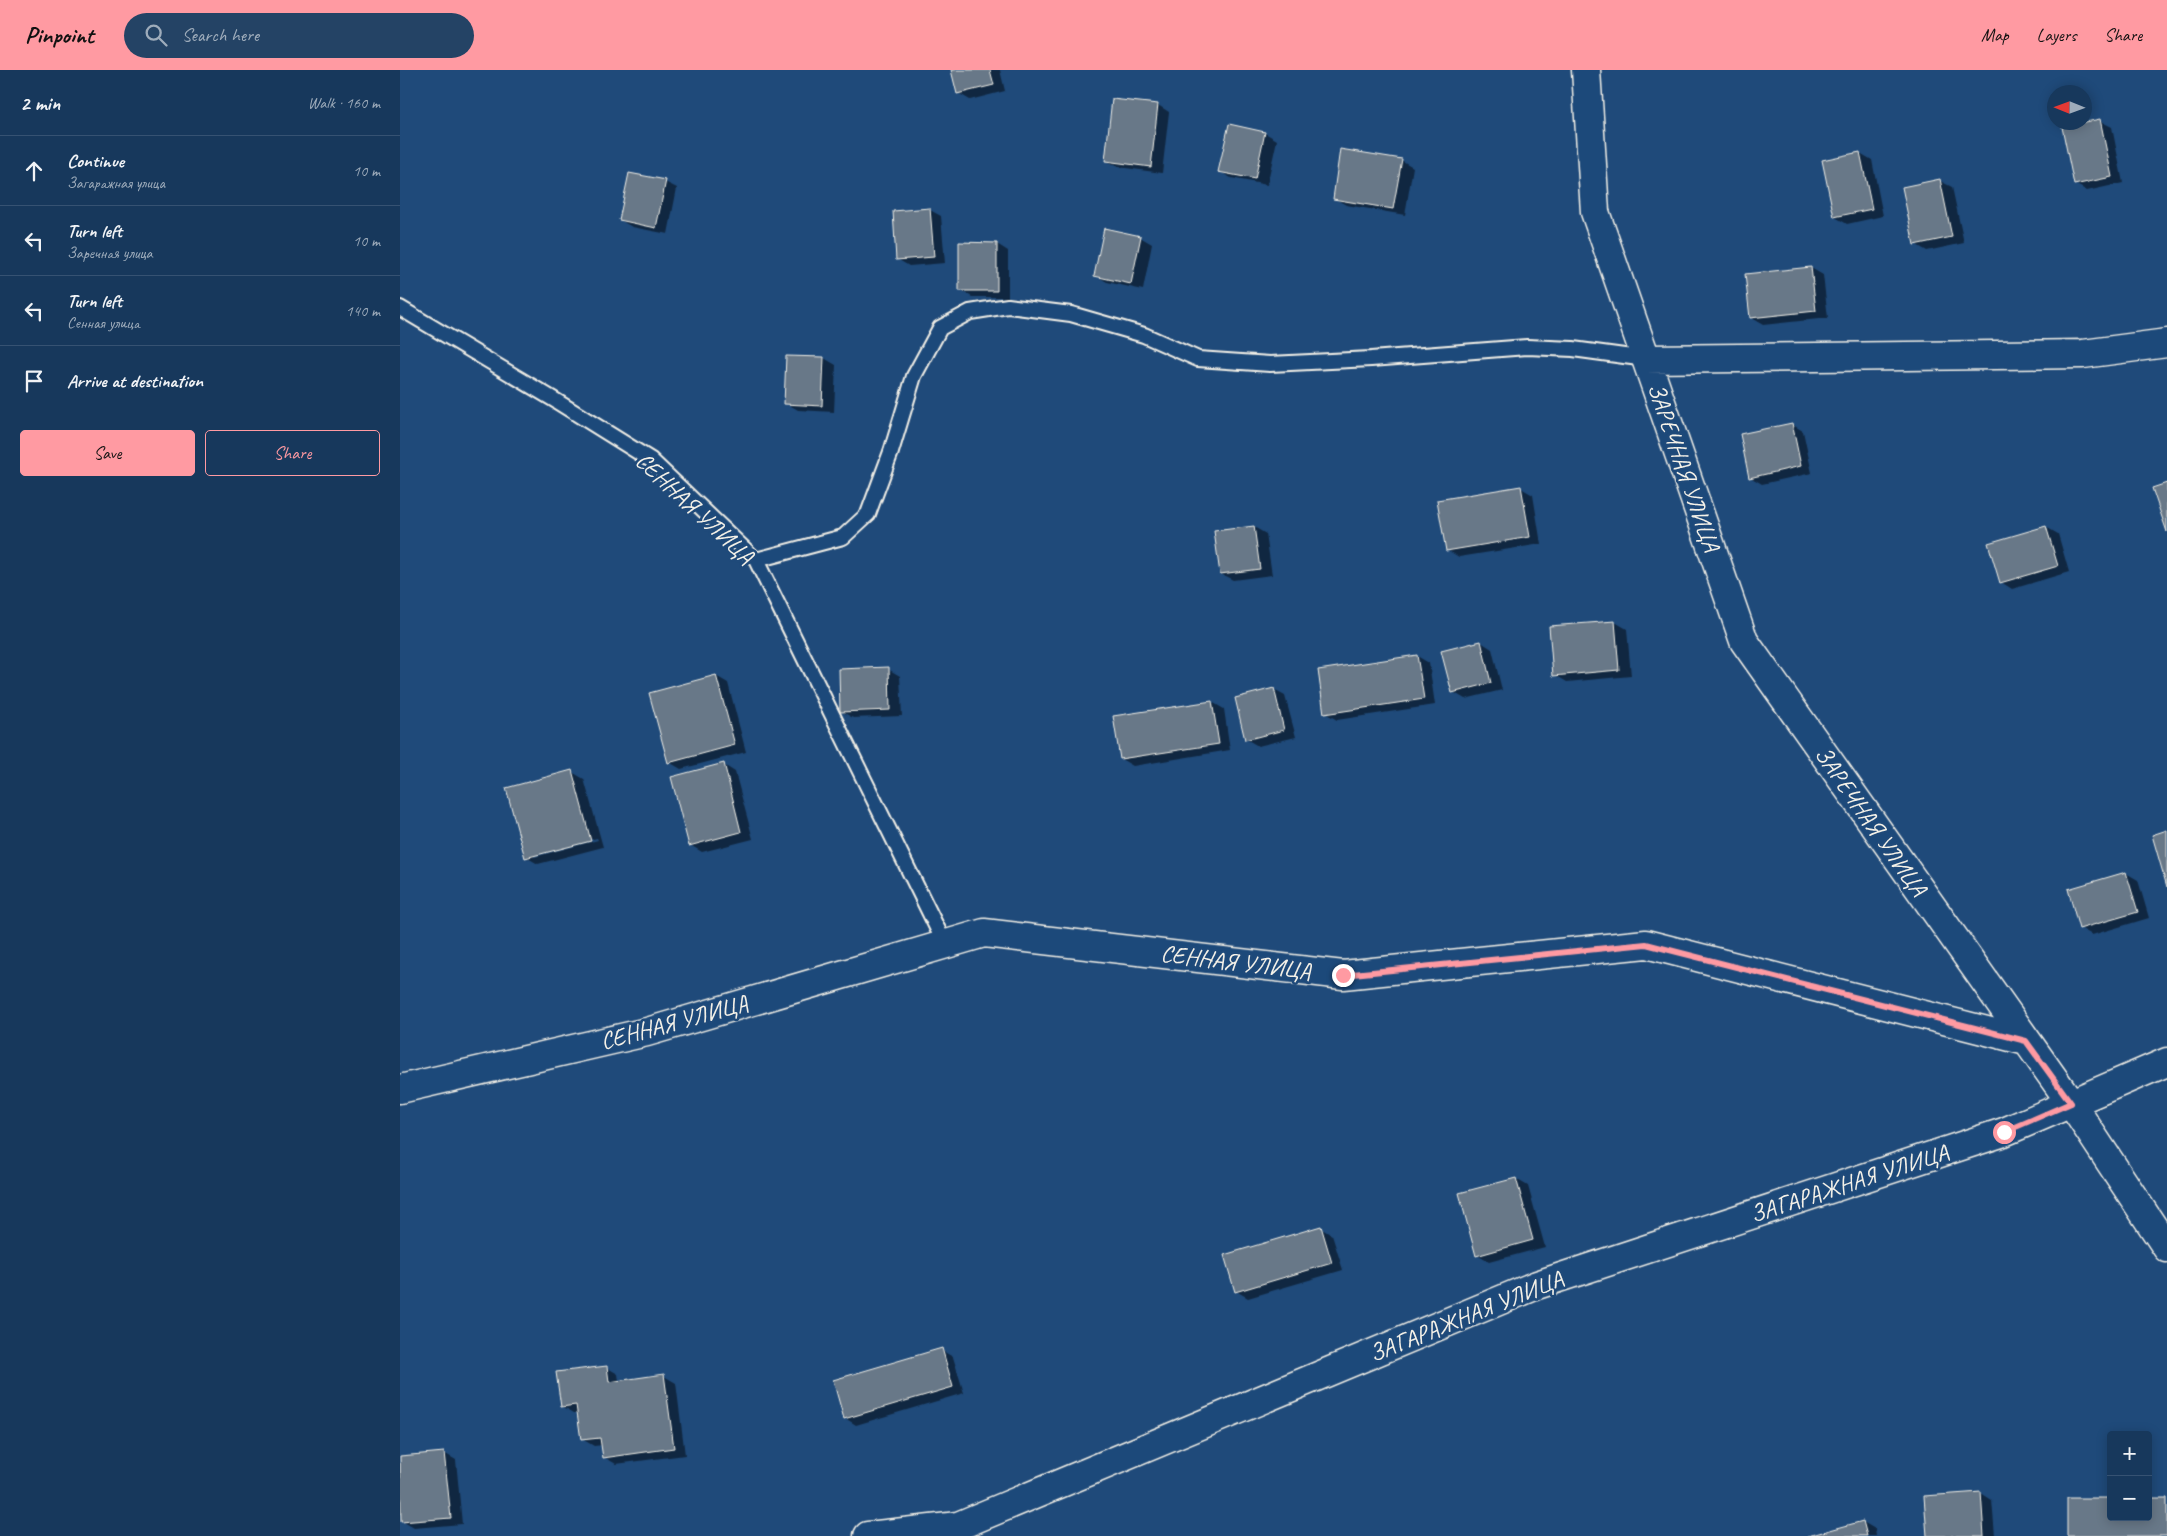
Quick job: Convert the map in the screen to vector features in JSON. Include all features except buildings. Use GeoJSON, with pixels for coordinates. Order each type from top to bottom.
{"type":"FeatureCollection","features":[{"type":"Feature","properties":{"kind":"street","name":"ЗАРЕЧНАЯ УЛИЦА"},"geometry":{"type":"LineString","coordinates":[[1586,70],[1595,212],[1744,641],[2071,1103],[2167,1248]]}},
{"type":"Feature","properties":{"kind":"street","name":"ЗАРЕЧНАЯ УЛИЦА"},"geometry":{"type":"LineString","coordinates":[[1646,359],[2083,354],[2167,343]]}},
{"type":"Feature","properties":{"kind":"street","name":"СЕННАЯ УЛИЦА"},"geometry":{"type":"LineString","coordinates":[[400,1089],[647,1032],[984,933],[1343,975],[1646,944],[2026,1041]]}},
{"type":"Feature","properties":{"kind":"street","name":"ЗАГАРАЖНАЯ УЛИЦА"},"geometry":{"type":"LineString","coordinates":[[868,1536],[958,1526],[1536,1285],[2004,1132],[2167,1062]]}},
{"type":"Feature","properties":{"kind":"lane"},"geometry":{"type":"LineString","coordinates":[[756,560],[843,537],[868,514],[891,452],[914,376],[940,328],[970,312],[1008,306],[1071,314],[1144,335],[1198,359],[1270,364],[1371,359],[1527,347],[1574,349],[1646,359]]}},
{"type":"Feature","properties":{"kind":"lane","name":"СЕННАЯ УЛИЦА"},"geometry":{"type":"LineString","coordinates":[[400,308],[651,460],[756,560],[945,944]]}},
{"type":"Feature","properties":{"kind":"route"},"geometry":{"type":"LineString","coordinates":[[1343,975],[1646,944],[2026,1041],[2071,1103],[2004,1132]]}}]}
